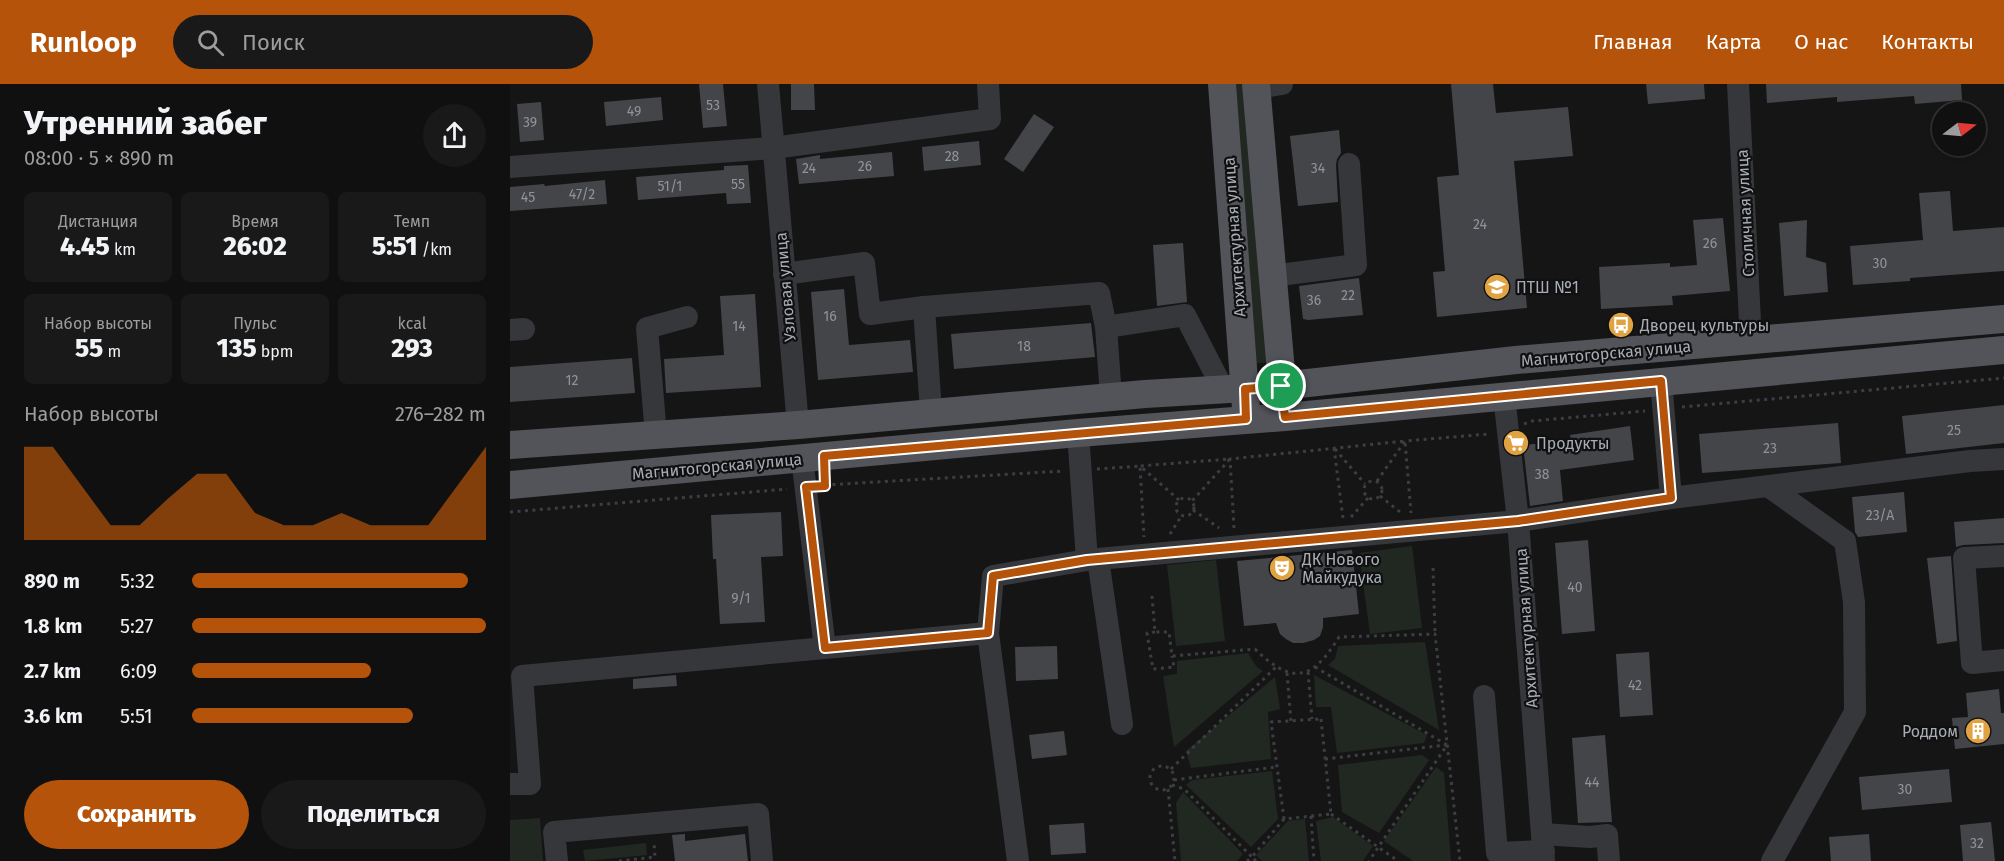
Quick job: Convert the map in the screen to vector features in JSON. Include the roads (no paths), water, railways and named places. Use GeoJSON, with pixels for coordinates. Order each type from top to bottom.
{"type":"FeatureCollection","features":[{"type":"Feature","properties":{"kind":"main road","name":"Архитектурная улица"},"geometry":{"type":"LineString","coordinates":[[1222,84],[1234,390]]}},
{"type":"Feature","properties":{"kind":"main road","name":"Архитектурная улица"},"geometry":{"type":"LineString","coordinates":[[1265,85],[1272,276],[1281,386]]}},
{"type":"Feature","properties":{"kind":"main road","name":"Магнитогорская улица"},"geometry":{"type":"LineString","coordinates":[[510,445],[798,425],[1111,397],[1234,390],[1516,360],[2004,319]]}},
{"type":"Feature","properties":{"kind":"main road","name":"Магнитогорская улица"},"geometry":{"type":"LineString","coordinates":[[510,485],[1078,433],[1285,417],[2004,350]]}},
{"type":"Feature","properties":{"kind":"main road"},"geometry":{"type":"LineString","coordinates":[[1281,386],[1285,417]]}},
{"type":"Feature","properties":{"kind":"main road"},"geometry":{"type":"LineString","coordinates":[[1234,390],[1246,419]]}},
{"type":"Feature","properties":{"kind":"street","name":"Узловая улица"},"geometry":{"type":"LineString","coordinates":[[768,84],[798,425]]}},
{"type":"Feature","properties":{"kind":"street"},"geometry":{"type":"LineString","coordinates":[[510,167],[773,148],[990,119],[987,84]]}},
{"type":"Feature","properties":{"kind":"street","name":"Столичная улица"},"geometry":{"type":"LineString","coordinates":[[1738,84],[1751,341]]}},
{"type":"Feature","properties":{"kind":"street"},"geometry":{"type":"LineString","coordinates":[[1272,276],[1356,266],[1349,164]]}},
{"type":"Feature","properties":{"kind":"street"},"geometry":{"type":"LineString","coordinates":[[784,274],[864,263],[870,314],[924,307],[1099,293],[1106,327],[1111,397]]}},
{"type":"Feature","properties":{"kind":"street"},"geometry":{"type":"LineString","coordinates":[[924,307],[931,413]]}},
{"type":"Feature","properties":{"kind":"street"},"geometry":{"type":"LineString","coordinates":[[1106,327],[1185,315],[1234,390]]}},
{"type":"Feature","properties":{"kind":"street"},"geometry":{"type":"LineString","coordinates":[[656,435],[647,328],[687,317]]}},
{"type":"Feature","properties":{"kind":"street"},"geometry":{"type":"LineString","coordinates":[[1661,381],[1671,498]]}},
{"type":"Feature","properties":{"kind":"street","name":"Архитектурная улица"},"geometry":{"type":"LineString","coordinates":[[1504,396],[1518,521],[1543,849]]}},
{"type":"Feature","properties":{"kind":"street"},"geometry":{"type":"LineString","coordinates":[[1078,433],[1080,470],[1092,560],[1122,724]]}},
{"type":"Feature","properties":{"kind":"street"},"geometry":{"type":"LineString","coordinates":[[813,457],[825,648]]}},
{"type":"Feature","properties":{"kind":"street"},"geometry":{"type":"LineString","coordinates":[[1018,861],[988,633],[993,576],[1092,560],[1518,521],[1671,498],[1970,461],[2004,459]]}},
{"type":"Feature","properties":{"kind":"street"},"geometry":{"type":"LineString","coordinates":[[1768,486],[1845,541],[1854,602],[1855,712],[1772,861]]}},
{"type":"Feature","properties":{"kind":"street"},"geometry":{"type":"LineString","coordinates":[[2004,556],[1964,558],[1972,663],[2004,660]]}},
{"type":"Feature","properties":{"kind":"street"},"geometry":{"type":"LineString","coordinates":[[510,784],[530,784],[522,676],[988,633]]}},
{"type":"Feature","properties":{"kind":"street"},"geometry":{"type":"LineString","coordinates":[[1484,696],[1497,853],[1543,849],[1607,835],[1609,861]]}},
{"type":"Feature","properties":{"kind":"street"},"geometry":{"type":"LineString","coordinates":[[556,861],[554,832],[758,814],[762,861]]}},
{"type":"Feature","properties":{"kind":"place","name":"ПТШ №1"},"geometry":{"type":"Point","coordinates":[1497,287]}},
{"type":"Feature","properties":{"kind":"place","name":"Дворец культуры"},"geometry":{"type":"Point","coordinates":[1621,325]}},
{"type":"Feature","properties":{"kind":"place","name":"Продукты"},"geometry":{"type":"Point","coordinates":[1516,443]}},
{"type":"Feature","properties":{"kind":"place","name":"ДК Нового Майкудука"},"geometry":{"type":"Point","coordinates":[1282,568]}},
{"type":"Feature","properties":{"kind":"place","name":"Роддом"},"geometry":{"type":"Point","coordinates":[1978,731]}}]}
